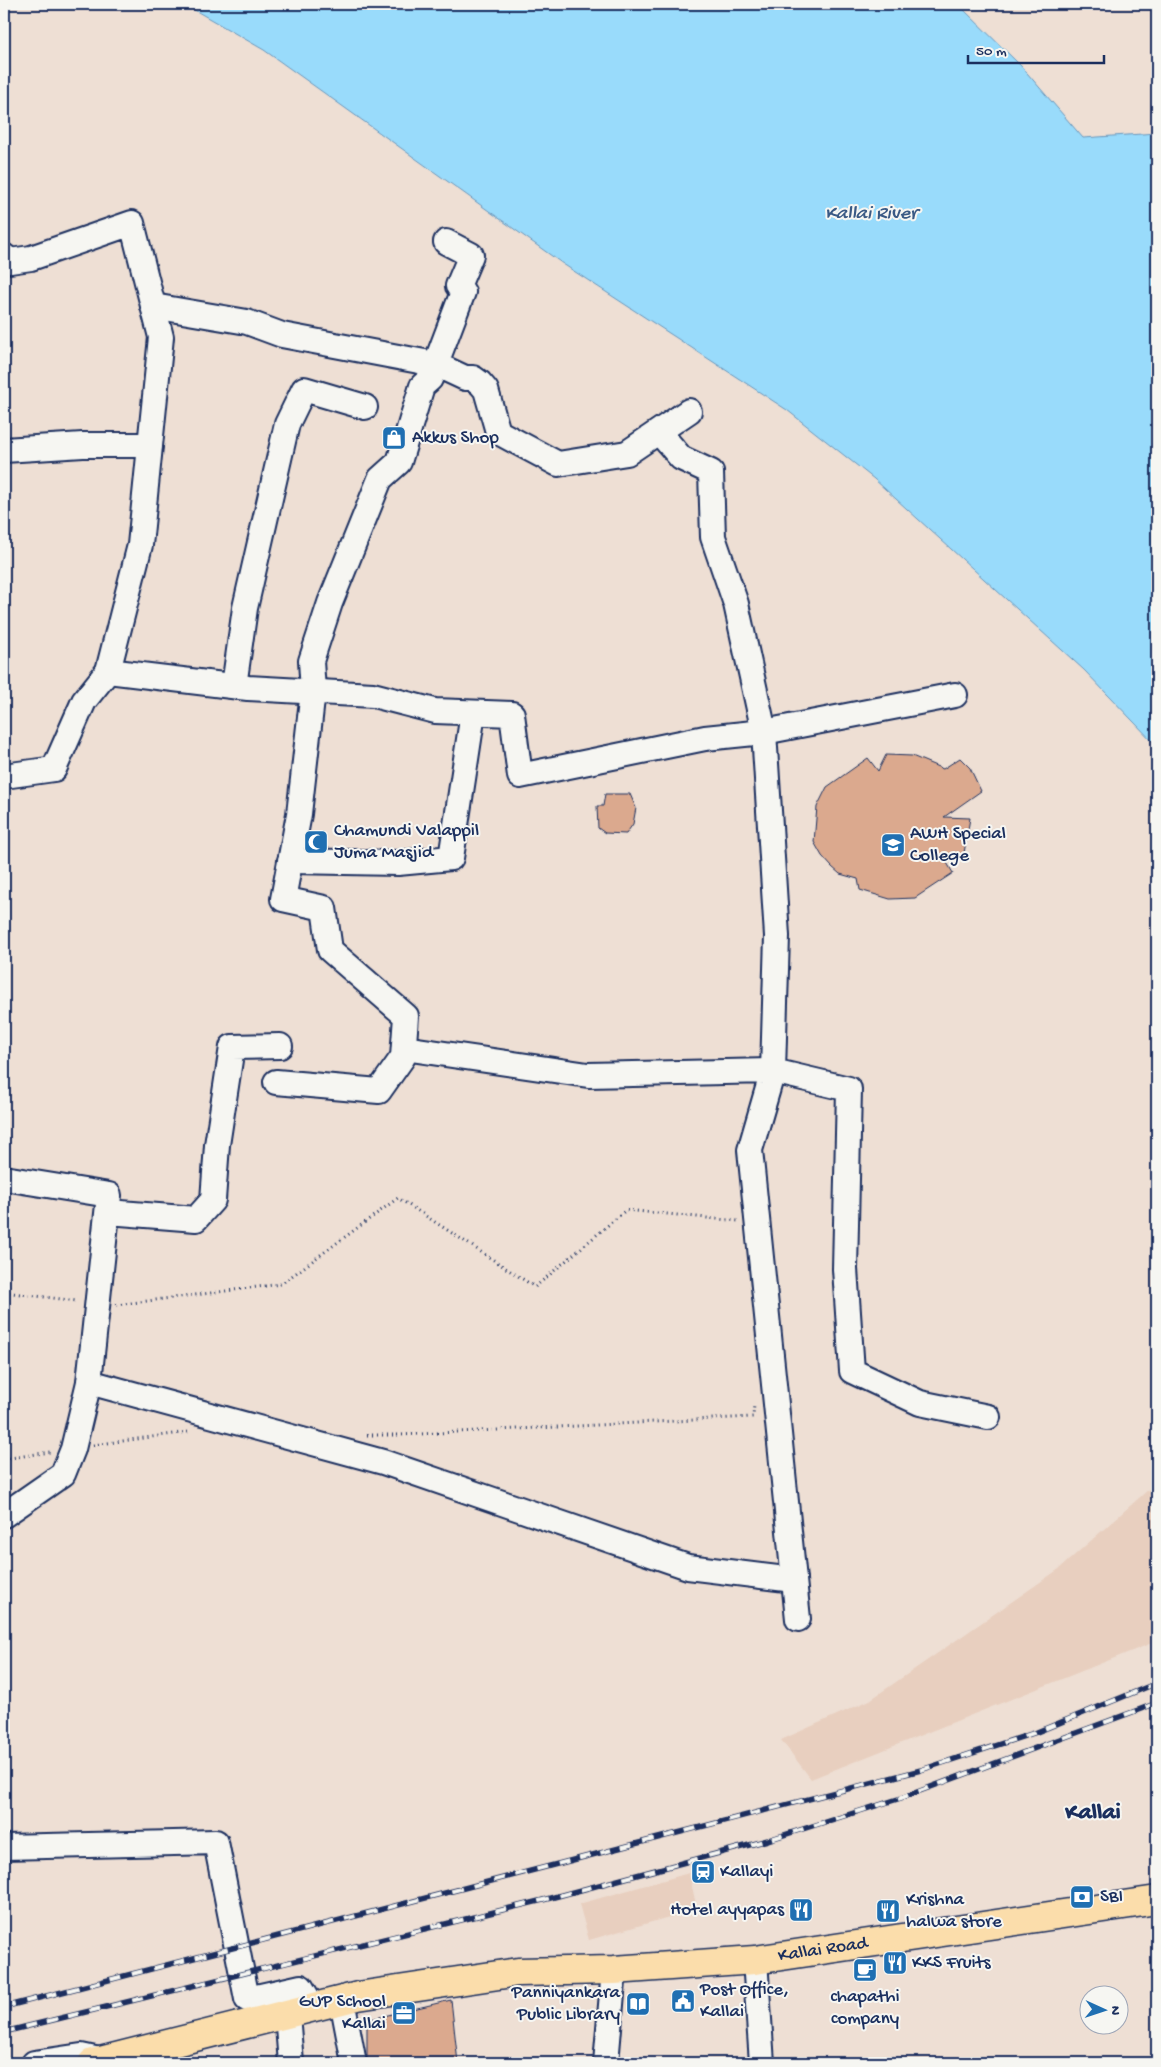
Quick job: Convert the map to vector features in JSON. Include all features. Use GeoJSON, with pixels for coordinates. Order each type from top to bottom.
{"type":"FeatureCollection","features":[{"type":"Feature","properties":{"kind":"main road","name":"Kallai Road"},"geometry":{"type":"LineString","coordinates":[[98,2062],[358,1996],[518,1972],[614,1970],[755,1960],[1157,1900]]}},
{"type":"Feature","properties":{"kind":"street"},"geometry":{"type":"LineString","coordinates":[[4,256],[10,261],[30,258],[132,224],[161,337],[140,545],[108,671],[84,701],[54,769],[4,776]]}},
{"type":"Feature","properties":{"kind":"street"},"geometry":{"type":"LineString","coordinates":[[276,1082],[380,1091],[404,1057],[406,1016],[330,950],[324,908],[283,899],[299,814],[314,691],[311,661],[330,603],[380,479],[398,462],[422,386],[430,379],[462,292],[458,286],[471,256],[446,242]]}},
{"type":"Feature","properties":{"kind":"street"},"geometry":{"type":"LineString","coordinates":[[153,306],[247,322],[282,336],[435,364],[465,378],[473,378],[486,390],[498,432],[558,464],[627,453],[689,411]]}},
{"type":"Feature","properties":{"kind":"street"},"geometry":{"type":"LineString","coordinates":[[234,686],[244,608],[287,424],[304,389],[365,408]]}},
{"type":"Feature","properties":{"kind":"street"},"geometry":{"type":"LineString","coordinates":[[659,432],[681,458],[711,472],[713,537],[736,604],[764,732],[777,936],[773,1071],[750,1150],[798,1619]]}},
{"type":"Feature","properties":{"kind":"street"},"geometry":{"type":"LineString","coordinates":[[4,450],[83,445],[150,446]]}},
{"type":"Feature","properties":{"kind":"street"},"geometry":{"type":"LineString","coordinates":[[108,671],[234,686],[372,694],[435,712],[512,714],[520,776],[705,738],[764,732],[955,695]]}},
{"type":"Feature","properties":{"kind":"street"},"geometry":{"type":"LineString","coordinates":[[290,862],[398,863],[452,858],[473,712]]}},
{"type":"Feature","properties":{"kind":"street"},"geometry":{"type":"LineString","coordinates":[[108,1212],[196,1219],[213,1200],[217,1145],[232,1047],[280,1046]]}},
{"type":"Feature","properties":{"kind":"street"},"geometry":{"type":"LineString","coordinates":[[404,1048],[588,1075],[773,1071],[849,1089],[845,1270],[852,1371],[920,1403],[988,1417]]}},
{"type":"Feature","properties":{"kind":"street"},"geometry":{"type":"LineString","coordinates":[[4,1178],[109,1195],[88,1382],[73,1449],[63,1474],[4,1515]]}},
{"type":"Feature","properties":{"kind":"street"},"geometry":{"type":"LineString","coordinates":[[88,1382],[383,1462],[688,1567],[794,1580]]}},
{"type":"Feature","properties":{"kind":"street"},"geometry":{"type":"LineString","coordinates":[[4,1847],[216,1842],[247,1999],[301,1987],[313,2007]]}},
{"type":"Feature","properties":{"kind":"street"},"geometry":{"type":"LineString","coordinates":[[755,1960],[762,2063]]}},
{"type":"Feature","properties":{"kind":"street"},"geometry":{"type":"LineString","coordinates":[[606,2063],[614,1970]]}},
{"type":"Feature","properties":{"kind":"street"},"geometry":{"type":"LineString","coordinates":[[342,2000],[354,2063]]}},
{"type":"Feature","properties":{"kind":"street"},"geometry":{"type":"LineString","coordinates":[[287,2014],[291,2063]]}},
{"type":"Feature","properties":{"kind":"street"},"geometry":{"type":"LineString","coordinates":[[34,2063],[81,2056],[98,2062]]}},
{"type":"Feature","properties":{"kind":"path"},"geometry":{"type":"LineString","coordinates":[[113,1306],[281,1284],[398,1198],[535,1287],[626,1210],[739,1221]]}},
{"type":"Feature","properties":{"kind":"path"},"geometry":{"type":"LineString","coordinates":[[4,1292],[86,1302]]}},
{"type":"Feature","properties":{"kind":"path"},"geometry":{"type":"LineString","coordinates":[[360,1435],[400,1435],[753,1417],[754,1398]]}},
{"type":"Feature","properties":{"kind":"path"},"geometry":{"type":"LineString","coordinates":[[4,1460],[192,1432]]}},
{"type":"Feature","properties":{"kind":"shaded area"},"geometry":{"type":"Polygon","coordinates":[[[1157,1482],[1157,1641],[811,1779],[781,1740],[870,1700],[1059,1569],[1157,1482]]]}},
{"type":"Feature","properties":{"kind":"shaded area"},"geometry":{"type":"Polygon","coordinates":[[[689,1873],[697,1909],[589,1940],[579,1904],[689,1873]]]}},
{"type":"Feature","properties":{"kind":"water","name":"Kallai River"},"geometry":{"type":"Polygon","coordinates":[[[184,4],[958,4],[1021,66],[1083,138],[1157,133],[1157,746],[1084,670],[874,479],[787,410],[563,264],[264,50],[184,4]]]}},
{"type":"Feature","properties":{"kind":"building"},"geometry":{"type":"Polygon","coordinates":[[[886,755],[912,756],[943,769],[960,758],[970,768],[981,791],[944,817],[970,818],[963,859],[943,856],[953,873],[915,898],[890,899],[860,890],[858,879],[840,874],[822,856],[814,842],[817,807],[827,787],[868,758],[878,771],[886,755]]]}},
{"type":"Feature","properties":{"kind":"building"},"geometry":{"type":"Polygon","coordinates":[[[605,794],[630,794],[636,808],[633,824],[626,834],[605,833],[598,828],[597,806],[603,806],[605,794]]]}},
{"type":"Feature","properties":{"kind":"building"},"geometry":{"type":"Polygon","coordinates":[[[451,2000],[458,2063],[367,2063],[367,2020],[451,2000]]]}},
{"type":"Feature","properties":{"kind":"railway"},"geometry":{"type":"LineString","coordinates":[[4,2007],[921,1770],[1037,1732],[1157,1683]]}},
{"type":"Feature","properties":{"kind":"railway"},"geometry":{"type":"LineString","coordinates":[[4,2032],[543,1900],[768,1840],[901,1798],[1157,1703]]}},
{"type":"Feature","properties":{"kind":"place","name":"Akkus Shop"},"geometry":{"type":"Point","coordinates":[394,438]}},
{"type":"Feature","properties":{"kind":"place","name":"Chamundi Valappil Juma Masjid"},"geometry":{"type":"Point","coordinates":[316,842]}},
{"type":"Feature","properties":{"kind":"place","name":"AWH Special College"},"geometry":{"type":"Point","coordinates":[893,845]}},
{"type":"Feature","properties":{"kind":"place","name":"Kallayi"},"geometry":{"type":"Point","coordinates":[703,1872]}},
{"type":"Feature","properties":{"kind":"place","name":"SBI"},"geometry":{"type":"Point","coordinates":[1082,1897]}},
{"type":"Feature","properties":{"kind":"place","name":"Hotel ayyapas"},"geometry":{"type":"Point","coordinates":[801,1910]}},
{"type":"Feature","properties":{"kind":"place","name":"Krishna halwa store"},"geometry":{"type":"Point","coordinates":[888,1911]}},
{"type":"Feature","properties":{"kind":"place","name":"KKS Fruits"},"geometry":{"type":"Point","coordinates":[895,1963]}},
{"type":"Feature","properties":{"kind":"place","name":"chapathi company"},"geometry":{"type":"Point","coordinates":[865,1970]}},
{"type":"Feature","properties":{"kind":"place","name":"Post Office, Kallai"},"geometry":{"type":"Point","coordinates":[683,2001]}},
{"type":"Feature","properties":{"kind":"place","name":"Panniyankara Public Library"},"geometry":{"type":"Point","coordinates":[638,2004]}},
{"type":"Feature","properties":{"kind":"place","name":"GUP School Kallai"},"geometry":{"type":"Point","coordinates":[404,2013]}},
{"type":"Feature","properties":{"kind":"district","name":"Kallai"},"geometry":{"type":"Point","coordinates":[1093,1813]}}]}
